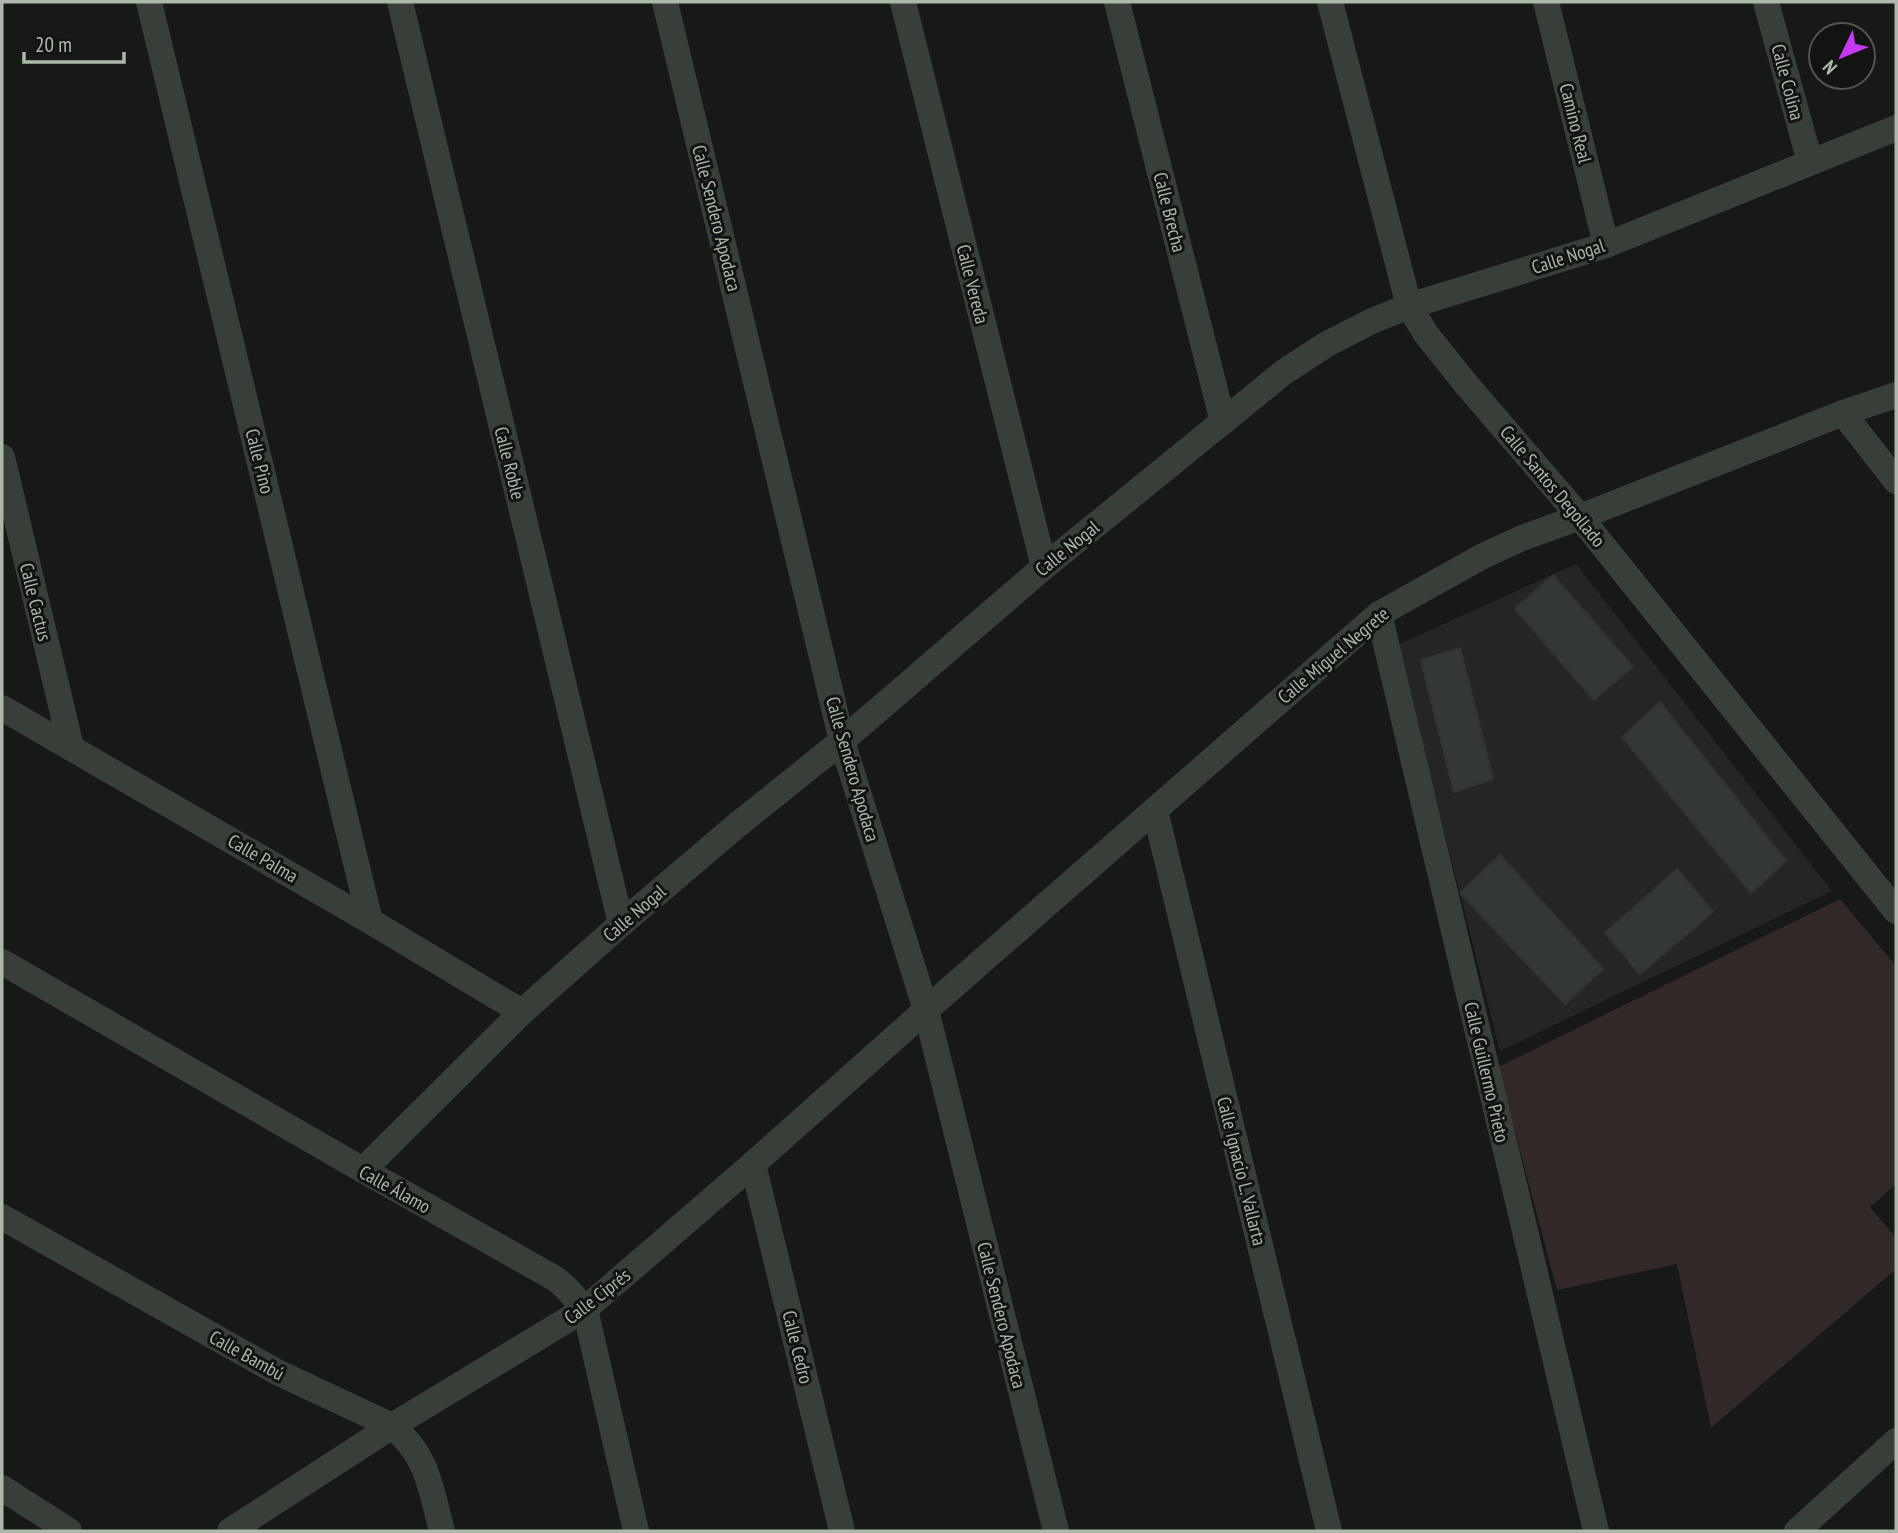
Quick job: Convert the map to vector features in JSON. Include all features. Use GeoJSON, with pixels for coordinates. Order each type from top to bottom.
{"type":"FeatureCollection","features":[{"type":"Feature","properties":{"kind":"street","name":"Calle Pino"},"geometry":{"type":"LineString","coordinates":[[149,2],[370,921]]}},
{"type":"Feature","properties":{"kind":"street","name":"Calle Roble"},"geometry":{"type":"LineString","coordinates":[[400,2],[621,924]]}},
{"type":"Feature","properties":{"kind":"street","name":"Calle Sendero Apodaca"},"geometry":{"type":"LineString","coordinates":[[665,2],[842,741],[926,1010],[1056,1531]]}},
{"type":"Feature","properties":{"kind":"street","name":"Calle Vereda"},"geometry":{"type":"LineString","coordinates":[[903,2],[1044,567]]}},
{"type":"Feature","properties":{"kind":"street","name":"Calle Brecha"},"geometry":{"type":"LineString","coordinates":[[1117,2],[1223,422]]}},
{"type":"Feature","properties":{"kind":"street","name":"Calle Santos Degollado"},"geometry":{"type":"LineString","coordinates":[[1330,2],[1409,306],[1426,334],[1580,517],[1896,911]]}},
{"type":"Feature","properties":{"kind":"street","name":"Camino Real"},"geometry":{"type":"LineString","coordinates":[[1546,2],[1606,245]]}},
{"type":"Feature","properties":{"kind":"street","name":"Calle Colina"},"geometry":{"type":"LineString","coordinates":[[1766,2],[1810,162]]}},
{"type":"Feature","properties":{"kind":"street","name":"Calle Nogal"},"geometry":{"type":"LineString","coordinates":[[363,1170],[522,1012],[621,924],[736,826],[842,741],[1044,567],[1284,372],[1327,344],[1409,306],[1606,245],[1896,128]]}},
{"type":"Feature","properties":{"kind":"street","name":"Calle Miguel Negrete"},"geometry":{"type":"LineString","coordinates":[[926,1010],[1379,614],[1483,556],[1522,538],[1843,413],[1896,395]]}},
{"type":"Feature","properties":{"kind":"street"},"geometry":{"type":"LineString","coordinates":[[1843,413],[1896,481]]}},
{"type":"Feature","properties":{"kind":"street","name":"Calle Cactus"},"geometry":{"type":"LineString","coordinates":[[2,457],[71,747]]}},
{"type":"Feature","properties":{"kind":"street","name":"Calle Guillermo Prieto"},"geometry":{"type":"LineString","coordinates":[[1379,614],[1596,1531]]}},
{"type":"Feature","properties":{"kind":"street","name":"Calle Palma"},"geometry":{"type":"LineString","coordinates":[[2,708],[522,1012]]}},
{"type":"Feature","properties":{"kind":"street","name":"Calle Ignacio L. Vallarta"},"geometry":{"type":"LineString","coordinates":[[1155,810],[1329,1531]]}},
{"type":"Feature","properties":{"kind":"street","name":"Calle Álamo"},"geometry":{"type":"LineString","coordinates":[[2,962],[556,1279],[585,1309]]}},
{"type":"Feature","properties":{"kind":"street","name":"Calle Ciprés"},"geometry":{"type":"LineString","coordinates":[[233,1530],[392,1426],[585,1309],[754,1164],[926,1010]]}},
{"type":"Feature","properties":{"kind":"street","name":"Calle Cedro"},"geometry":{"type":"LineString","coordinates":[[754,1164],[842,1531]]}},
{"type":"Feature","properties":{"kind":"street","name":"Calle Bambú"},"geometry":{"type":"LineString","coordinates":[[2,1217],[277,1372],[392,1426],[407,1439],[424,1463],[442,1531]]}},
{"type":"Feature","properties":{"kind":"street"},"geometry":{"type":"LineString","coordinates":[[585,1309],[636,1531]]}},
{"type":"Feature","properties":{"kind":"street"},"geometry":{"type":"LineString","coordinates":[[1797,1531],[1896,1441]]}},
{"type":"Feature","properties":{"kind":"street"},"geometry":{"type":"LineString","coordinates":[[2,1488],[69,1531]]}},
{"type":"Feature","properties":{"kind":"shaded area"},"geometry":{"type":"Polygon","coordinates":[[[1576,564],[1832,891],[1500,1051],[1397,645],[1576,564]]]}},
{"type":"Feature","properties":{"kind":"shaded area"},"geometry":{"type":"Polygon","coordinates":[[[1840,899],[1896,966],[1896,1184],[1870,1207],[1896,1238],[1896,1269],[1711,1428],[1677,1264],[1557,1290],[1498,1067],[1840,899]]]}},
{"type":"Feature","properties":{"kind":"building"},"geometry":{"type":"Polygon","coordinates":[[[1553,575],[1633,667],[1594,700],[1515,609],[1553,575]]]}},
{"type":"Feature","properties":{"kind":"building"},"geometry":{"type":"Polygon","coordinates":[[[1460,648],[1493,779],[1454,792],[1421,660],[1460,648]]]}},
{"type":"Feature","properties":{"kind":"building"},"geometry":{"type":"Polygon","coordinates":[[[1660,702],[1786,861],[1751,893],[1622,737],[1660,702]]]}},
{"type":"Feature","properties":{"kind":"building"},"geometry":{"type":"Polygon","coordinates":[[[1500,855],[1603,969],[1565,1004],[1460,893],[1500,855]]]}},
{"type":"Feature","properties":{"kind":"building"},"geometry":{"type":"Polygon","coordinates":[[[1677,869],[1713,912],[1640,974],[1605,933],[1677,869]]]}}]}
